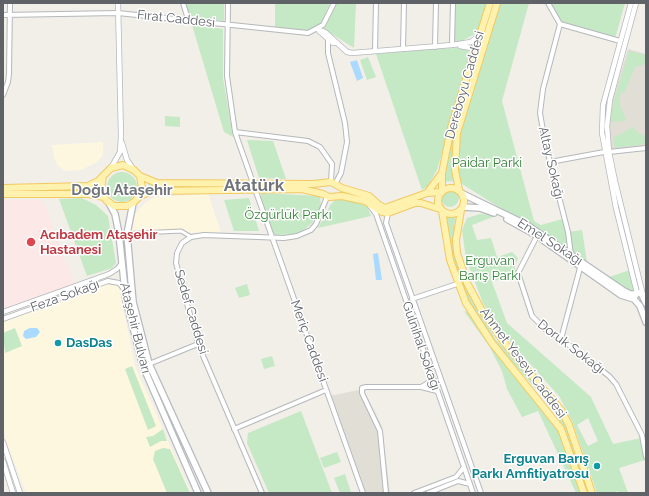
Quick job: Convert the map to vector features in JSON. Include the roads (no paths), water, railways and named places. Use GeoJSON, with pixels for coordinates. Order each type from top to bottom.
{"type":"FeatureCollection","features":[{"type":"Feature","properties":{"kind":"main road","name":"Dereboyu Caddesi"},"geometry":{"type":"LineString","coordinates":[[442,192],[442,173],[451,128],[490,3]]}},
{"type":"Feature","properties":{"kind":"main road","name":"Dereboyu Caddesi"},"geometry":{"type":"LineString","coordinates":[[460,191],[455,170],[457,133],[497,3]]}},
{"type":"Feature","properties":{"kind":"main road"},"geometry":{"type":"LineString","coordinates":[[3,188],[88,186],[98,181],[103,176],[111,168],[123,165],[134,170],[140,176],[157,183],[254,186],[302,189],[327,196],[342,196],[365,201],[379,211],[388,213],[415,203],[421,203],[454,214],[462,208],[464,199],[460,191],[450,188],[442,192],[426,193],[385,208],[369,196],[332,184],[254,186],[152,191],[140,196],[133,204],[121,207],[109,202],[104,197],[101,183],[103,176]]}},
{"type":"Feature","properties":{"kind":"main road"},"geometry":{"type":"LineString","coordinates":[[426,193],[431,189],[442,173]]}},
{"type":"Feature","properties":{"kind":"main road"},"geometry":{"type":"LineString","coordinates":[[140,176],[142,188],[140,196]]}},
{"type":"Feature","properties":{"kind":"main road"},"geometry":{"type":"LineString","coordinates":[[327,196],[337,193],[332,184]]}},
{"type":"Feature","properties":{"kind":"main road"},"geometry":{"type":"LineString","coordinates":[[327,196],[322,190],[332,184]]}},
{"type":"Feature","properties":{"kind":"main road","name":"Emel Sokağı"},"geometry":{"type":"LineString","coordinates":[[460,191],[527,225],[624,291],[636,297]]}},
{"type":"Feature","properties":{"kind":"main road"},"geometry":{"type":"LineString","coordinates":[[441,210],[438,200],[442,192]]}},
{"type":"Feature","properties":{"kind":"main road"},"geometry":{"type":"LineString","coordinates":[[3,194],[88,194],[104,197]]}},
{"type":"Feature","properties":{"kind":"main road","name":"Ataşehir Bulvarı"},"geometry":{"type":"LineString","coordinates":[[109,202],[115,214],[119,234],[124,289],[143,366],[198,493]]}},
{"type":"Feature","properties":{"kind":"main road","name":"Ataşehir Bulvarı"},"geometry":{"type":"LineString","coordinates":[[133,204],[127,234],[134,302],[149,364],[208,493]]}},
{"type":"Feature","properties":{"kind":"main road","name":"Emel Sokağı"},"geometry":{"type":"LineString","coordinates":[[462,208],[480,208],[491,211],[537,236],[580,268],[621,295],[636,297]]}},
{"type":"Feature","properties":{"kind":"main road","name":"Ahmet Yesevi Caddesi"},"geometry":{"type":"LineString","coordinates":[[462,208],[456,240],[457,253],[467,282],[481,309],[503,341],[562,410],[569,425],[592,493]]}},
{"type":"Feature","properties":{"kind":"main road","name":"Ahmet Yesevi Caddesi"},"geometry":{"type":"LineString","coordinates":[[441,210],[450,260],[457,284],[486,334],[561,429],[584,493]]}},
{"type":"Feature","properties":{"kind":"main road"},"geometry":{"type":"LineString","coordinates":[[636,297],[641,293],[646,304]]}},
{"type":"Feature","properties":{"kind":"main road"},"geometry":{"type":"LineString","coordinates":[[636,297],[641,302],[643,296]]}},
{"type":"Feature","properties":{"kind":"main road"},"geometry":{"type":"LineString","coordinates":[[636,297],[646,322]]}},
{"type":"Feature","properties":{"kind":"main road"},"geometry":{"type":"LineString","coordinates":[[143,366],[149,364]]}},
{"type":"Feature","properties":{"kind":"street"},"geometry":{"type":"LineString","coordinates":[[3,96],[6,91],[9,74],[10,3]]}},
{"type":"Feature","properties":{"kind":"street"},"geometry":{"type":"LineString","coordinates":[[111,168],[120,152],[121,137],[118,3]]}},
{"type":"Feature","properties":{"kind":"street"},"geometry":{"type":"LineString","coordinates":[[183,3],[188,19]]}},
{"type":"Feature","properties":{"kind":"street","name":"Meriç Caddesi"},"geometry":{"type":"LineString","coordinates":[[228,3],[227,76],[235,132],[364,493]]}},
{"type":"Feature","properties":{"kind":"street"},"geometry":{"type":"LineString","coordinates":[[317,29],[323,25],[334,3]]}},
{"type":"Feature","properties":{"kind":"street"},"geometry":{"type":"LineString","coordinates":[[375,51],[376,3]]}},
{"type":"Feature","properties":{"kind":"street"},"geometry":{"type":"LineString","coordinates":[[403,49],[404,3]]}},
{"type":"Feature","properties":{"kind":"street"},"geometry":{"type":"LineString","coordinates":[[435,46],[436,3]]}},
{"type":"Feature","properties":{"kind":"street"},"geometry":{"type":"LineString","coordinates":[[452,45],[453,3]]}},
{"type":"Feature","properties":{"kind":"street"},"geometry":{"type":"LineString","coordinates":[[548,3],[560,24],[625,43]]}},
{"type":"Feature","properties":{"kind":"street"},"geometry":{"type":"LineString","coordinates":[[631,3],[603,105],[602,133],[643,296]]}},
{"type":"Feature","properties":{"kind":"street"},"geometry":{"type":"LineString","coordinates":[[636,3],[610,100],[607,117],[607,152],[636,297]]}},
{"type":"Feature","properties":{"kind":"street","name":"Fırat Caddesi"},"geometry":{"type":"LineString","coordinates":[[3,15],[118,13],[188,19],[228,25],[308,33],[317,29]]}},
{"type":"Feature","properties":{"kind":"street","name":"Altay Sokağı"},"geometry":{"type":"LineString","coordinates":[[560,24],[542,89],[540,113],[550,162],[568,232],[571,255]]}},
{"type":"Feature","properties":{"kind":"street"},"geometry":{"type":"LineString","coordinates":[[317,29],[328,39],[336,43],[347,52],[452,45],[471,42],[480,34]]}},
{"type":"Feature","properties":{"kind":"street"},"geometry":{"type":"LineString","coordinates":[[317,29],[325,32],[336,40],[336,43]]}},
{"type":"Feature","properties":{"kind":"street"},"geometry":{"type":"LineString","coordinates":[[328,39],[328,53],[347,142],[341,173],[332,184]]}},
{"type":"Feature","properties":{"kind":"street"},"geometry":{"type":"LineString","coordinates":[[452,45],[466,46],[471,48],[474,52]]}},
{"type":"Feature","properties":{"kind":"street"},"geometry":{"type":"LineString","coordinates":[[3,86],[6,91]]}},
{"type":"Feature","properties":{"kind":"street"},"geometry":{"type":"LineString","coordinates":[[235,132],[308,141],[320,147],[332,164],[332,184]]}},
{"type":"Feature","properties":{"kind":"street"},"geometry":{"type":"LineString","coordinates":[[121,137],[127,160],[134,170]]}},
{"type":"Feature","properties":{"kind":"street"},"geometry":{"type":"LineString","coordinates":[[550,162],[607,152],[646,148]]}},
{"type":"Feature","properties":{"kind":"street"},"geometry":{"type":"LineString","coordinates":[[119,234],[181,231],[191,237],[204,235],[272,238],[298,236],[311,230],[320,216],[327,196]]}},
{"type":"Feature","properties":{"kind":"street","name":"Gülnihal Sokağı"},"geometry":{"type":"LineString","coordinates":[[365,201],[376,214],[473,493]]}},
{"type":"Feature","properties":{"kind":"street","name":"Gülnihal Sokağı"},"geometry":{"type":"LineString","coordinates":[[388,213],[386,223],[481,493]]}},
{"type":"Feature","properties":{"kind":"street","name":"Doruk Sokağı"},"geometry":{"type":"LineString","coordinates":[[537,236],[519,268],[519,278],[532,316],[546,330],[561,339],[609,376],[616,384],[644,434],[646,457]]}},
{"type":"Feature","properties":{"kind":"street","name":"Sedef Caddesi"},"geometry":{"type":"LineString","coordinates":[[191,237],[182,243],[177,253],[176,263],[198,344],[262,493]]}},
{"type":"Feature","properties":{"kind":"street","name":"Feza Sokağı"},"geometry":{"type":"LineString","coordinates":[[3,312],[109,274],[117,269],[122,263]]}},
{"type":"Feature","properties":{"kind":"street"},"geometry":{"type":"LineString","coordinates":[[561,339],[580,268]]}},
{"type":"Feature","properties":{"kind":"street","name":"Feza Sokağı"},"geometry":{"type":"LineString","coordinates":[[3,319],[108,281],[119,283],[124,289]]}},
{"type":"Feature","properties":{"kind":"street"},"geometry":{"type":"LineString","coordinates":[[412,299],[457,284]]}},
{"type":"Feature","properties":{"kind":"street"},"geometry":{"type":"LineString","coordinates":[[149,364],[198,344]]}},
{"type":"Feature","properties":{"kind":"street"},"geometry":{"type":"LineString","coordinates":[[421,387],[433,380]]}},
{"type":"Feature","properties":{"kind":"street"},"geometry":{"type":"LineString","coordinates":[[386,493],[380,431],[362,393],[362,388],[421,387],[437,391]]}},
{"type":"Feature","properties":{"kind":"street"},"geometry":{"type":"LineString","coordinates":[[234,429],[326,390]]}},
{"type":"Feature","properties":{"kind":"street"},"geometry":{"type":"LineString","coordinates":[[3,442],[20,493]]}},
{"type":"Feature","properties":{"kind":"street"},"geometry":{"type":"LineString","coordinates":[[3,461],[13,493]]}},
{"type":"Feature","properties":{"kind":"street"},"geometry":{"type":"LineString","coordinates":[[414,493],[456,477],[464,467]]}},
{"type":"Feature","properties":{"kind":"street"},"geometry":{"type":"LineString","coordinates":[[428,493],[458,481],[470,484]]}},
{"type":"Feature","properties":{"kind":"water"},"geometry":{"type":"Polygon","coordinates":[[[357,60],[363,78],[357,81],[350,62],[357,60]]]}},
{"type":"Feature","properties":{"kind":"water"},"geometry":{"type":"Polygon","coordinates":[[[378,253],[382,280],[376,280],[373,254],[378,253]]]}},
{"type":"Feature","properties":{"kind":"water"},"geometry":{"type":"Polygon","coordinates":[[[30,328],[37,328],[40,332],[36,337],[26,339],[23,336],[24,331],[30,328]]]}},
{"type":"Feature","properties":{"kind":"place","name":"Acıbadem Ataşehir Hastanesi"},"geometry":{"type":"Point","coordinates":[31,242]}},
{"type":"Feature","properties":{"kind":"place","name":"DasDas"},"geometry":{"type":"Point","coordinates":[58,343]}},
{"type":"Feature","properties":{"kind":"place","name":"Erguvan Barış Parkı Amfitiyatrosu"},"geometry":{"type":"Point","coordinates":[597,466]}},
{"type":"Feature","properties":{"kind":"district","name":"Atatürk"},"geometry":{"type":"Point","coordinates":[254,186]}},
{"type":"Feature","properties":{"kind":"district","name":"Doğu Ataşehir"},"geometry":{"type":"Point","coordinates":[122,190]}},
{"type":"Feature","properties":{"kind":"park label","name":"Paidar Parki"},"geometry":{"type":"Point","coordinates":[487,163]}},
{"type":"Feature","properties":{"kind":"park label","name":"Özgürlük Parkı"},"geometry":{"type":"Point","coordinates":[288,215]}},
{"type":"Feature","properties":{"kind":"park label","name":"Erguvan Barış Parkı"},"geometry":{"type":"Point","coordinates":[490,268]}}]}
